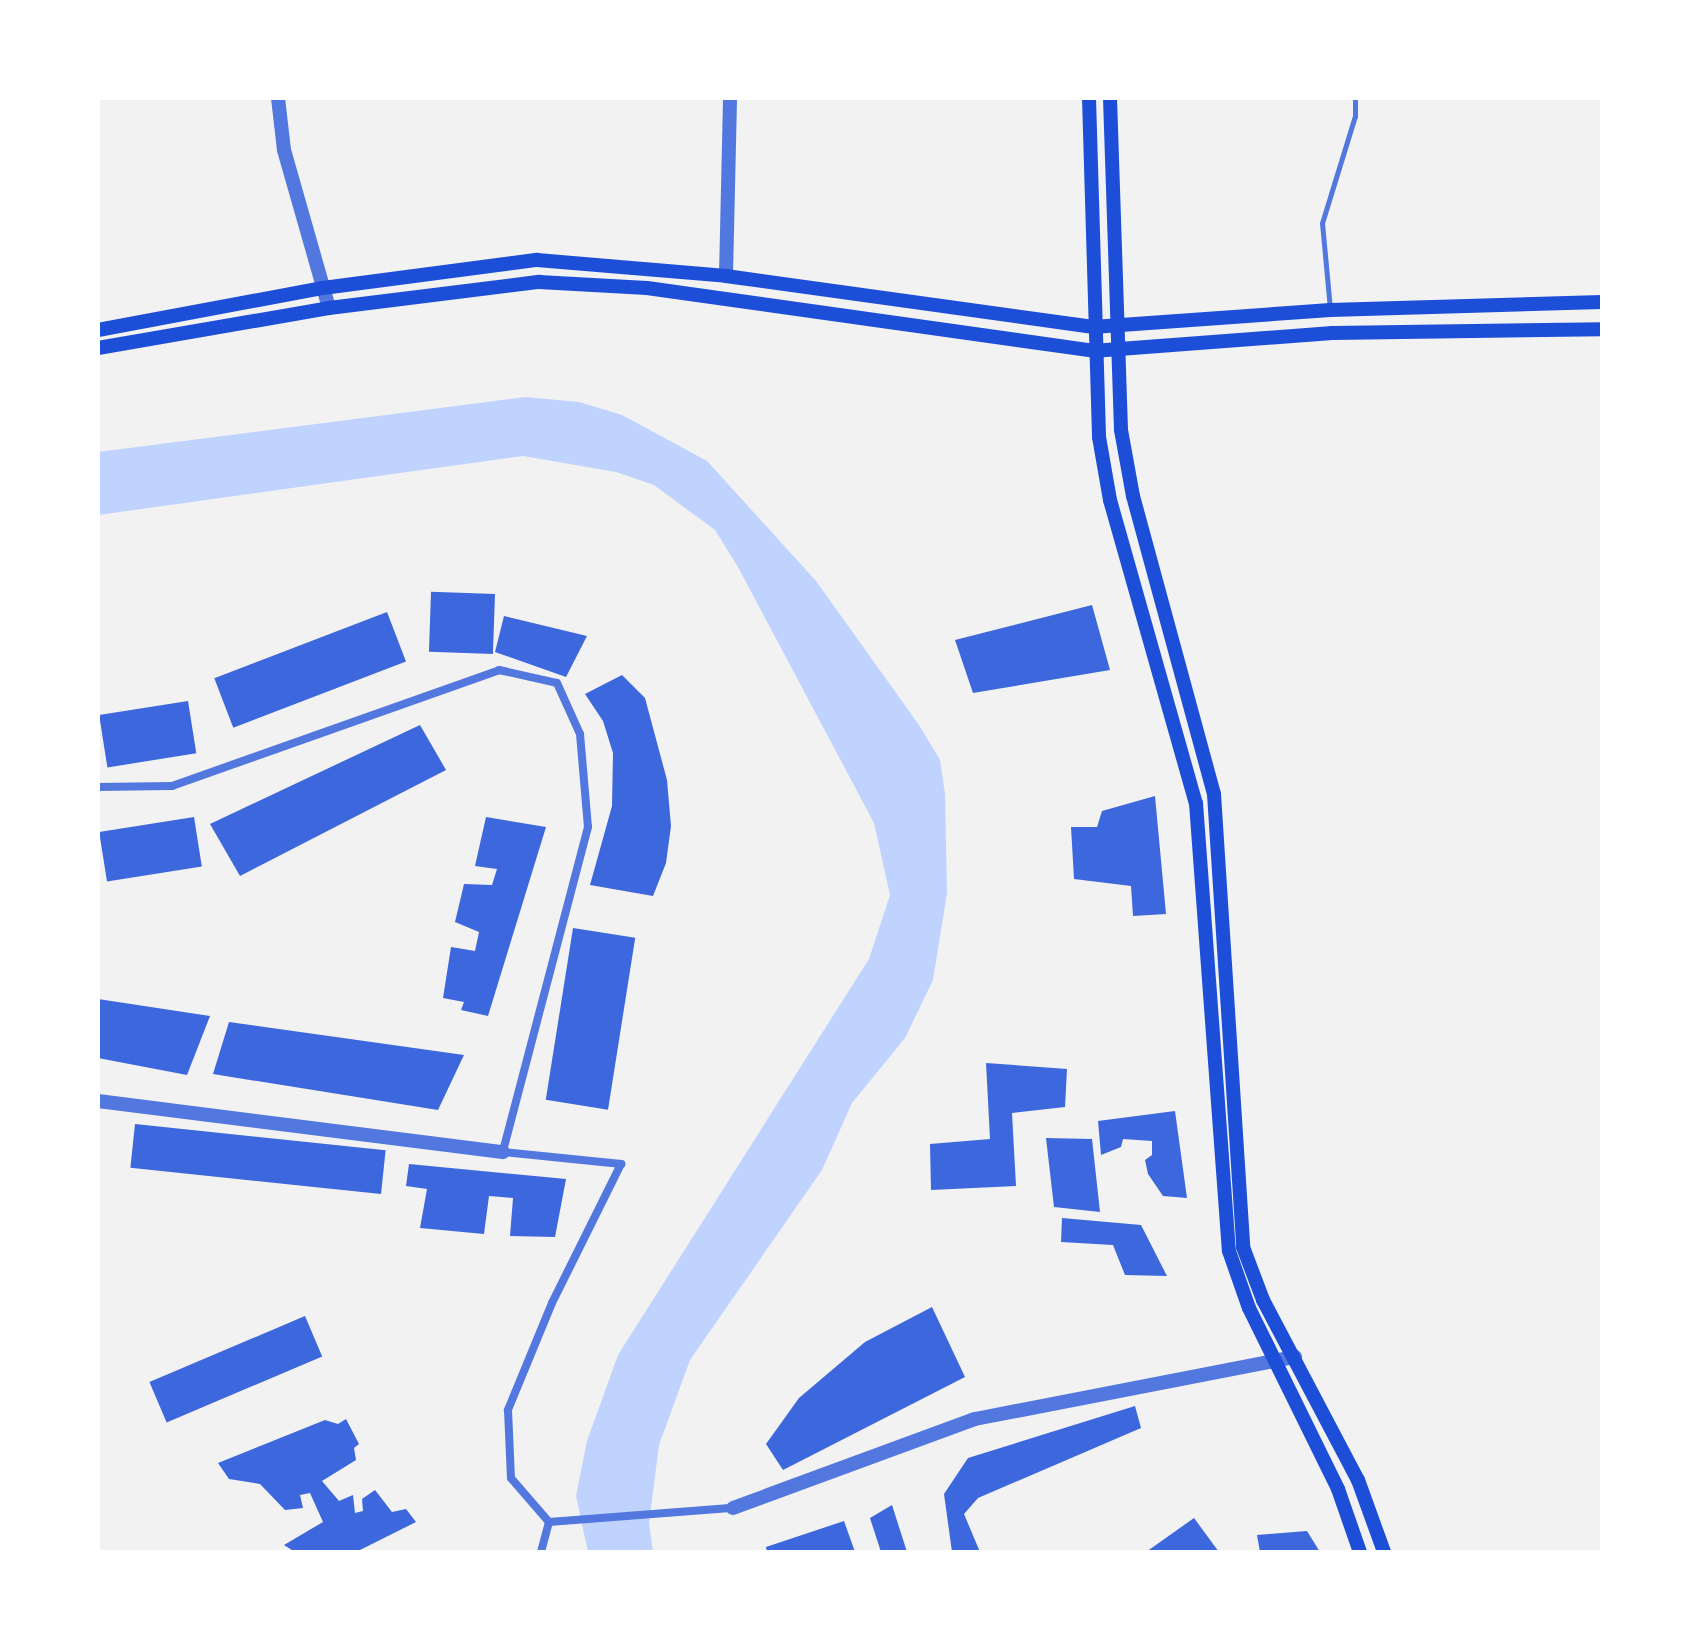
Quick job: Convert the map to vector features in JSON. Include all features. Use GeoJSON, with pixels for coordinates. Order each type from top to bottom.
{"type":"FeatureCollection","features":[{"type":"Feature","properties":{"kind":"main road"},"geometry":{"type":"LineString","coordinates":[[1089,98],[1093,351],[1107,486],[1196,803],[1229,1251],[1237,1280],[1338,1489],[1360,1552]]}},
{"type":"Feature","properties":{"kind":"main road"},"geometry":{"type":"LineString","coordinates":[[1110,98],[1116,350],[1133,496],[1214,794],[1243,1247],[1250,1274],[1370,1508],[1384,1552]]}},
{"type":"Feature","properties":{"kind":"main road"},"geometry":{"type":"LineString","coordinates":[[98,330],[323,288],[537,260],[726,276],[1093,327],[1330,310],[1602,302]]}},
{"type":"Feature","properties":{"kind":"main road"},"geometry":{"type":"LineString","coordinates":[[98,348],[329,308],[482,286],[588,283],[1093,351],[1332,333],[1602,329]]}},
{"type":"Feature","properties":{"kind":"street"},"geometry":{"type":"LineString","coordinates":[[278,98],[284,150],[329,308]]}},
{"type":"Feature","properties":{"kind":"street"},"geometry":{"type":"LineString","coordinates":[[726,276],[730,98]]}},
{"type":"Feature","properties":{"kind":"street"},"geometry":{"type":"LineString","coordinates":[[98,787],[172,786],[499,670],[557,683],[580,734],[588,827],[503,1152]]}},
{"type":"Feature","properties":{"kind":"street"},"geometry":{"type":"LineString","coordinates":[[98,1101],[621,1164],[552,1303],[508,1410],[511,1478],[549,1522]]}},
{"type":"Feature","properties":{"kind":"street"},"geometry":{"type":"LineString","coordinates":[[549,1522],[733,1508],[975,1419],[1295,1357]]}},
{"type":"Feature","properties":{"kind":"street"},"geometry":{"type":"LineString","coordinates":[[541,1552],[549,1522]]}},
{"type":"Feature","properties":{"kind":"lane"},"geometry":{"type":"LineString","coordinates":[[1330,310],[1322,223],[1355,116],[1355,98]]}},
{"type":"Feature","properties":{"kind":"water"},"geometry":{"type":"Polygon","coordinates":[[[525,397],[579,402],[622,415],[707,461],[816,581],[919,725],[940,760],[945,794],[947,893],[933,980],[905,1038],[852,1103],[822,1170],[690,1360],[659,1445],[649,1523],[653,1552],[588,1552],[576,1496],[587,1441],[618,1355],[869,959],[890,895],[874,823],[738,567],[715,530],[654,485],[616,472],[523,456],[98,515],[98,452],[525,397]]]}},
{"type":"Feature","properties":{"kind":"building"},"geometry":{"type":"Polygon","coordinates":[[[431,592],[495,594],[493,654],[429,652],[431,592]]]}},
{"type":"Feature","properties":{"kind":"building"},"geometry":{"type":"Polygon","coordinates":[[[1092,605],[1110,670],[973,693],[955,640],[1092,605]]]}},
{"type":"Feature","properties":{"kind":"building"},"geometry":{"type":"Polygon","coordinates":[[[387,612],[406,661],[233,728],[214,678],[387,612]]]}},
{"type":"Feature","properties":{"kind":"building"},"geometry":{"type":"Polygon","coordinates":[[[504,616],[587,636],[566,677],[495,652],[504,616]]]}},
{"type":"Feature","properties":{"kind":"building"},"geometry":{"type":"Polygon","coordinates":[[[622,675],[645,698],[667,780],[671,826],[666,863],[653,896],[590,885],[612,806],[613,753],[603,721],[585,694],[622,675]]]}},
{"type":"Feature","properties":{"kind":"building"},"geometry":{"type":"Polygon","coordinates":[[[188,701],[196,753],[107,767],[99,715],[188,701]]]}},
{"type":"Feature","properties":{"kind":"building"},"geometry":{"type":"Polygon","coordinates":[[[420,725],[446,770],[240,876],[210,824],[420,725]]]}},
{"type":"Feature","properties":{"kind":"building"},"geometry":{"type":"Polygon","coordinates":[[[1155,796],[1166,914],[1133,916],[1131,886],[1074,879],[1071,827],[1097,827],[1102,811],[1155,796]]]}},
{"type":"Feature","properties":{"kind":"building"},"geometry":{"type":"Polygon","coordinates":[[[194,817],[202,866],[107,881],[99,832],[194,817]]]}},
{"type":"Feature","properties":{"kind":"building"},"geometry":{"type":"Polygon","coordinates":[[[486,817],[546,827],[488,1016],[461,1010],[464,1002],[443,998],[451,947],[475,951],[479,932],[455,922],[464,884],[492,885],[497,869],[475,866],[486,817]]]}},
{"type":"Feature","properties":{"kind":"building"},"geometry":{"type":"Polygon","coordinates":[[[573,928],[635,938],[608,1110],[546,1100],[573,928]]]}},
{"type":"Feature","properties":{"kind":"building"},"geometry":{"type":"Polygon","coordinates":[[[98,999],[210,1016],[187,1075],[98,1058],[98,999]]]}},
{"type":"Feature","properties":{"kind":"building"},"geometry":{"type":"Polygon","coordinates":[[[229,1022],[464,1055],[438,1110],[213,1074],[229,1022]]]}},
{"type":"Feature","properties":{"kind":"building"},"geometry":{"type":"Polygon","coordinates":[[[986,1063],[1067,1069],[1065,1107],[1012,1113],[1016,1186],[931,1190],[930,1144],[990,1139],[986,1063]]]}},
{"type":"Feature","properties":{"kind":"building"},"geometry":{"type":"Polygon","coordinates":[[[1175,1111],[1187,1198],[1163,1196],[1148,1174],[1145,1160],[1152,1155],[1152,1141],[1123,1139],[1121,1147],[1101,1155],[1098,1121],[1175,1111]]]}},
{"type":"Feature","properties":{"kind":"building"},"geometry":{"type":"Polygon","coordinates":[[[135,1124],[386,1150],[381,1194],[130,1168],[135,1124]]]}},
{"type":"Feature","properties":{"kind":"building"},"geometry":{"type":"Polygon","coordinates":[[[1046,1138],[1092,1139],[1100,1212],[1054,1207],[1046,1138]]]}},
{"type":"Feature","properties":{"kind":"building"},"geometry":{"type":"Polygon","coordinates":[[[409,1164],[566,1179],[555,1237],[510,1236],[513,1198],[489,1196],[484,1234],[420,1228],[427,1189],[406,1186],[409,1164]]]}},
{"type":"Feature","properties":{"kind":"building"},"geometry":{"type":"Polygon","coordinates":[[[1062,1218],[1141,1225],[1167,1276],[1125,1275],[1113,1245],[1061,1242],[1062,1218]]]}},
{"type":"Feature","properties":{"kind":"building"},"geometry":{"type":"Polygon","coordinates":[[[932,1307],[965,1377],[783,1470],[766,1444],[799,1398],[865,1342],[932,1307]]]}},
{"type":"Feature","properties":{"kind":"building"},"geometry":{"type":"Polygon","coordinates":[[[305,1316],[322,1357],[167,1423],[149,1382],[305,1316]]]}},
{"type":"Feature","properties":{"kind":"building"},"geometry":{"type":"Polygon","coordinates":[[[1135,1406],[1141,1428],[978,1498],[964,1514],[980,1552],[952,1552],[944,1494],[968,1458],[1135,1406]]]}},
{"type":"Feature","properties":{"kind":"building"},"geometry":{"type":"Polygon","coordinates":[[[346,1419],[359,1444],[354,1448],[356,1460],[322,1481],[339,1501],[353,1495],[355,1513],[363,1511],[362,1499],[375,1490],[392,1512],[406,1509],[416,1522],[356,1552],[295,1552],[284,1545],[323,1522],[310,1493],[300,1495],[303,1508],[285,1510],[260,1484],[229,1479],[218,1463],[325,1420],[338,1424],[346,1419]]]}},
{"type":"Feature","properties":{"kind":"building"},"geometry":{"type":"Polygon","coordinates":[[[892,1505],[907,1552],[881,1552],[870,1518],[892,1505]]]}},
{"type":"Feature","properties":{"kind":"building"},"geometry":{"type":"Polygon","coordinates":[[[1194,1518],[1219,1552],[1146,1552],[1194,1518]]]}},
{"type":"Feature","properties":{"kind":"building"},"geometry":{"type":"Polygon","coordinates":[[[844,1521],[855,1552],[767,1552],[766,1547],[844,1521]]]}},
{"type":"Feature","properties":{"kind":"building"},"geometry":{"type":"Polygon","coordinates":[[[1307,1531],[1320,1552],[1260,1552],[1257,1535],[1307,1531]]]}}]}
